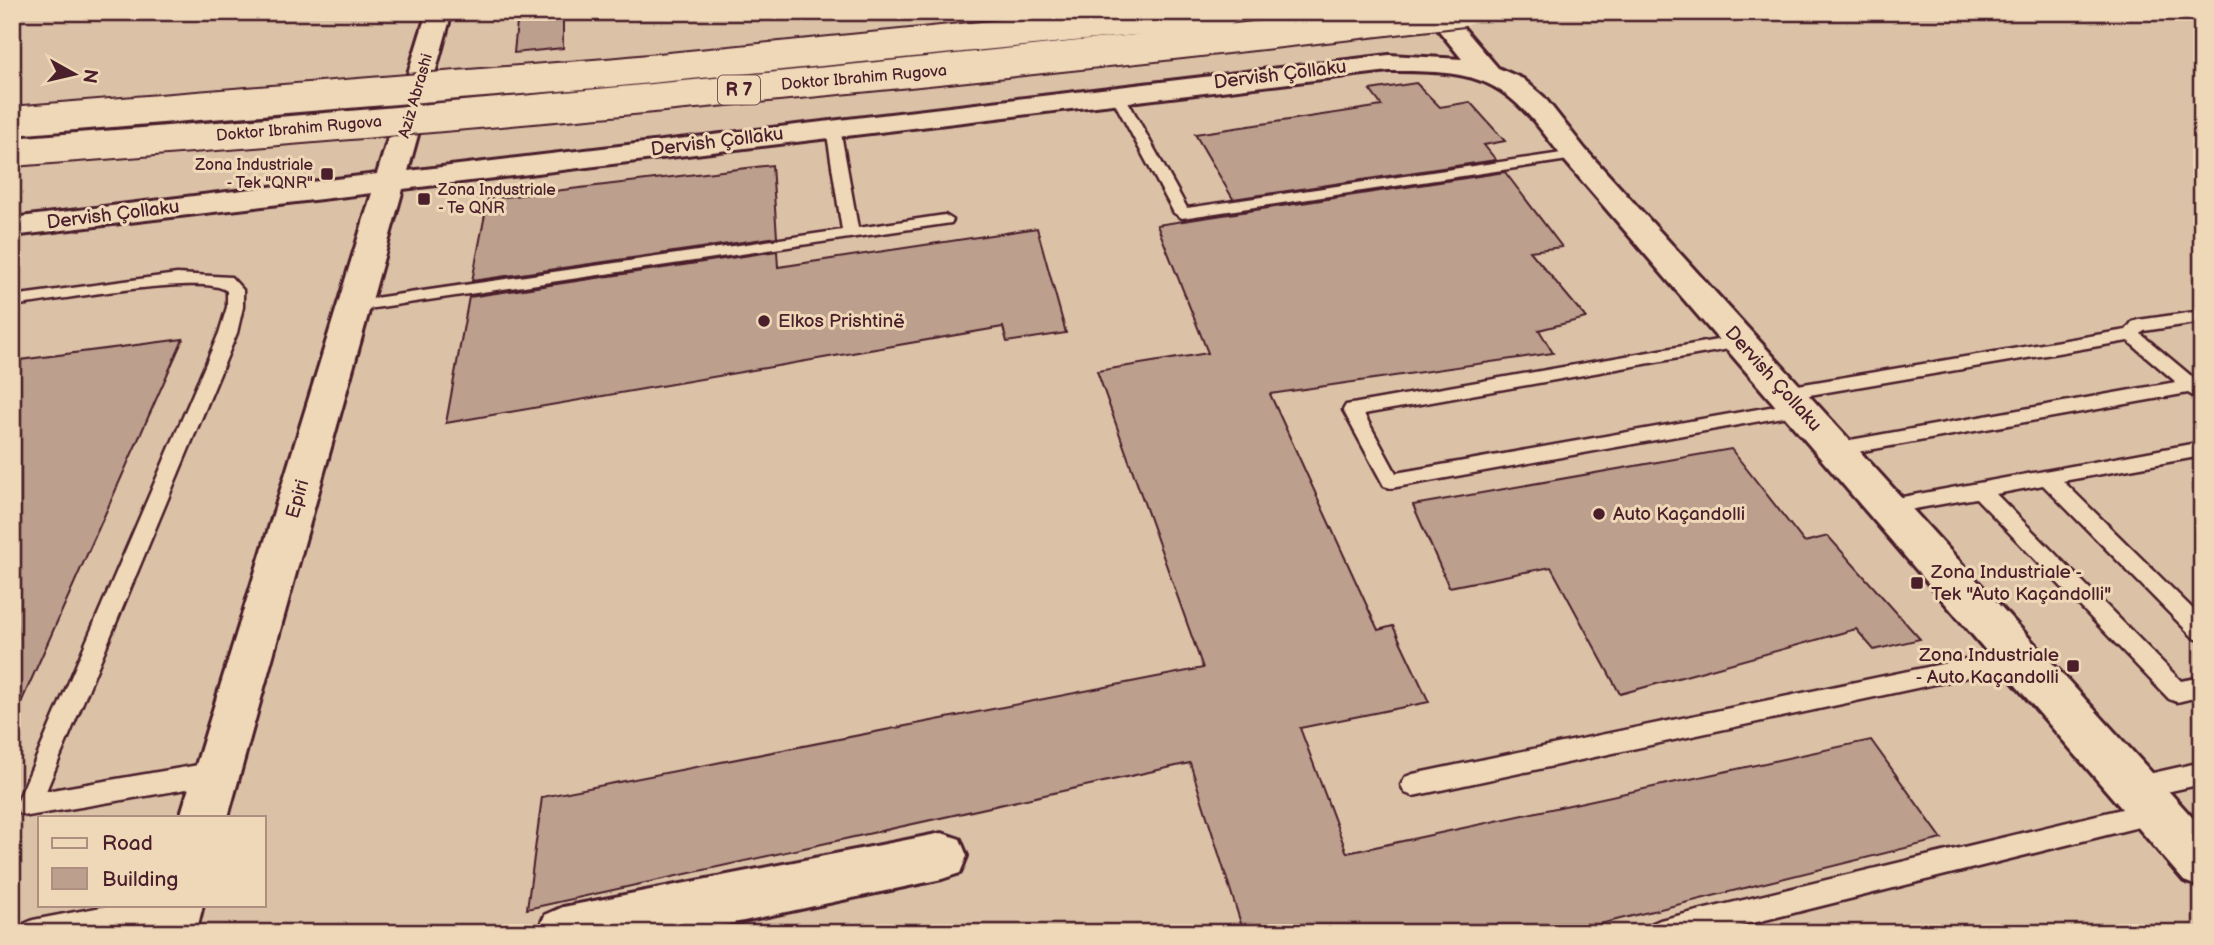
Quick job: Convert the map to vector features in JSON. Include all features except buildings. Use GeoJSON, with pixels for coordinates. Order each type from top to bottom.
{"type":"FeatureCollection","features":[{"type":"Feature","properties":{"kind":"main road","name":"Aziz Abrashi"},"geometry":{"type":"LineString","coordinates":[[391,181],[440,12]]}},
{"type":"Feature","properties":{"kind":"main road","name":"Doktor Ibrahim Rugova"},"geometry":{"type":"LineString","coordinates":[[12,121],[555,78],[992,37],[1224,12]]}},
{"type":"Feature","properties":{"kind":"main road"},"geometry":{"type":"LineString","coordinates":[[1436,12],[1488,73]]}},
{"type":"Feature","properties":{"kind":"main road","name":"Doktor Ibrahim Rugova"},"geometry":{"type":"LineString","coordinates":[[12,152],[313,129],[1000,65],[1463,12]]}},
{"type":"Feature","properties":{"kind":"main road","name":"Dervish Çollaku"},"geometry":{"type":"LineString","coordinates":[[12,227],[1390,63],[1439,64],[1488,73],[1527,96],[1575,155],[2202,864]]}},
{"type":"Feature","properties":{"kind":"main road","name":"Epiri"},"geometry":{"type":"LineString","coordinates":[[204,816],[391,181]]}},
{"type":"Feature","properties":{"kind":"main road"},"geometry":{"type":"LineString","coordinates":[[563,933],[943,856]]}},
{"type":"Feature","properties":{"kind":"main road"},"geometry":{"type":"LineString","coordinates":[[170,933],[176,906]]}},
{"type":"Feature","properties":{"kind":"lane"},"geometry":{"type":"LineString","coordinates":[[12,13],[19,12]]}},
{"type":"Feature","properties":{"kind":"lane"},"geometry":{"type":"LineString","coordinates":[[1116,94],[1182,214],[1575,155]]}},
{"type":"Feature","properties":{"kind":"lane"},"geometry":{"type":"LineString","coordinates":[[833,128],[850,234]]}},
{"type":"Feature","properties":{"kind":"lane"},"geometry":{"type":"LineString","coordinates":[[354,306],[945,220]]}},
{"type":"Feature","properties":{"kind":"lane"},"geometry":{"type":"LineString","coordinates":[[12,300],[177,279],[225,281],[235,290],[235,307],[228,332],[28,805],[217,772]]}},
{"type":"Feature","properties":{"kind":"lane"},"geometry":{"type":"LineString","coordinates":[[1740,342],[1352,410],[1391,481],[2132,335],[2138,326],[2202,316]]}},
{"type":"Feature","properties":{"kind":"lane"},"geometry":{"type":"LineString","coordinates":[[2132,335],[2197,390]]}},
{"type":"Feature","properties":{"kind":"lane"},"geometry":{"type":"LineString","coordinates":[[1835,449],[2197,390]]}},
{"type":"Feature","properties":{"kind":"lane"},"geometry":{"type":"LineString","coordinates":[[1886,507],[2202,449]]}},
{"type":"Feature","properties":{"kind":"lane"},"geometry":{"type":"LineString","coordinates":[[2048,478],[2202,632]]}},
{"type":"Feature","properties":{"kind":"lane"},"geometry":{"type":"LineString","coordinates":[[1980,490],[2177,692],[2202,686]]}},
{"type":"Feature","properties":{"kind":"lane"},"geometry":{"type":"LineString","coordinates":[[1413,785],[2019,657]]}},
{"type":"Feature","properties":{"kind":"lane"},"geometry":{"type":"LineString","coordinates":[[1660,933],[2145,800],[2202,773]]}},
{"type":"Feature","properties":{"kind":"lane"},"geometry":{"type":"LineString","coordinates":[[33,933],[171,906]]}},
{"type":"Feature","properties":{"kind":"shaded area"},"geometry":{"type":"Polygon","coordinates":[[[12,12],[2202,12],[2202,933],[12,933],[12,12]]]}},
{"type":"Feature","properties":{"kind":"place","name":"Zona Industriale - Tek \"QNR\""},"geometry":{"type":"Point","coordinates":[327,174]}},
{"type":"Feature","properties":{"kind":"place","name":"Zona Industriale - Te QNR"},"geometry":{"type":"Point","coordinates":[424,199]}},
{"type":"Feature","properties":{"kind":"place","name":"Elkos Prishtinë"},"geometry":{"type":"Point","coordinates":[764,321]}},
{"type":"Feature","properties":{"kind":"place","name":"Auto Kaçandolli"},"geometry":{"type":"Point","coordinates":[1599,514]}},
{"type":"Feature","properties":{"kind":"place","name":"Zona Industriale - Tek \"Auto Kaçandolli\""},"geometry":{"type":"Point","coordinates":[1917,583]}},
{"type":"Feature","properties":{"kind":"place","name":"Zona Industriale - Auto Kaçandolli"},"geometry":{"type":"Point","coordinates":[2073,666]}}]}
